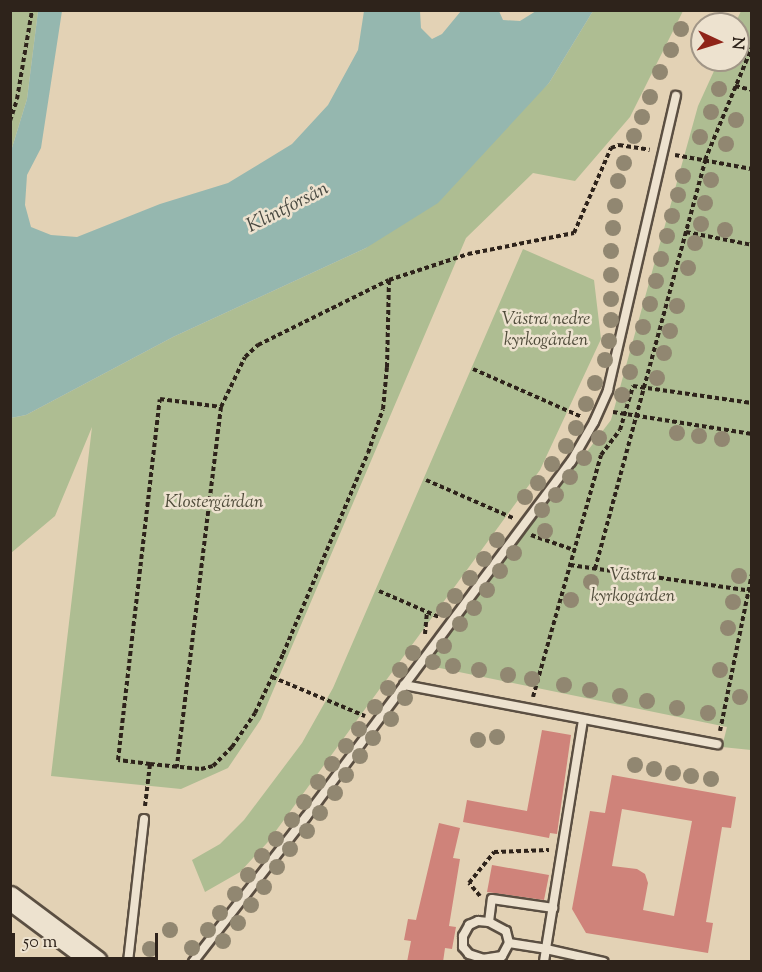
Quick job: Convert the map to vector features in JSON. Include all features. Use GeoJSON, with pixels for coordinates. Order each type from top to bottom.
{"type":"FeatureCollection","features":[{"type":"Feature","properties":{"kind":"street"},"geometry":{"type":"LineString","coordinates":[[10,898],[96,962]]}},
{"type":"Feature","properties":{"kind":"lane"},"geometry":{"type":"LineString","coordinates":[[193,962],[571,462],[601,410],[676,96]]}},
{"type":"Feature","properties":{"kind":"lane"},"geometry":{"type":"LineString","coordinates":[[404,684],[717,744]]}},
{"type":"Feature","properties":{"kind":"lane"},"geometry":{"type":"LineString","coordinates":[[544,962],[583,720]]}},
{"type":"Feature","properties":{"kind":"lane"},"geometry":{"type":"LineString","coordinates":[[128,962],[144,819]]}},
{"type":"Feature","properties":{"kind":"lane"},"geometry":{"type":"LineString","coordinates":[[489,922],[492,899],[553,908]]}},
{"type":"Feature","properties":{"kind":"lane"},"geometry":{"type":"LineString","coordinates":[[478,921],[489,922],[506,931],[509,943],[502,956],[493,960],[469,954],[463,947],[463,936],[469,925],[478,921]]}},
{"type":"Feature","properties":{"kind":"lane"},"geometry":{"type":"LineString","coordinates":[[509,943],[604,962]]}},
{"type":"Feature","properties":{"kind":"path"},"geometry":{"type":"LineString","coordinates":[[10,121],[22,77],[32,10]]}},
{"type":"Feature","properties":{"kind":"path"},"geometry":{"type":"LineString","coordinates":[[595,569],[705,160],[752,47]]}},
{"type":"Feature","properties":{"kind":"path"},"geometry":{"type":"LineString","coordinates":[[735,86],[752,90]]}},
{"type":"Feature","properties":{"kind":"path"},"geometry":{"type":"LineString","coordinates":[[177,767],[221,407],[246,357],[258,345],[389,279],[468,254],[573,233],[611,148],[619,145],[752,169]]}},
{"type":"Feature","properties":{"kind":"path"},"geometry":{"type":"LineString","coordinates":[[686,232],[752,245]]}},
{"type":"Feature","properties":{"kind":"path"},"geometry":{"type":"LineString","coordinates":[[221,407],[160,399],[118,760],[201,769],[213,766],[232,747],[255,713],[368,453],[382,409],[387,367],[389,279]]}},
{"type":"Feature","properties":{"kind":"path"},"geometry":{"type":"LineString","coordinates":[[473,369],[578,416]]}},
{"type":"Feature","properties":{"kind":"path"},"geometry":{"type":"LineString","coordinates":[[530,709],[601,455],[620,430],[633,386],[752,403]]}},
{"type":"Feature","properties":{"kind":"path"},"geometry":{"type":"LineString","coordinates":[[601,410],[752,434]]}},
{"type":"Feature","properties":{"kind":"path"},"geometry":{"type":"LineString","coordinates":[[426,480],[512,518]]}},
{"type":"Feature","properties":{"kind":"path"},"geometry":{"type":"LineString","coordinates":[[522,526],[535,538],[574,550]]}},
{"type":"Feature","properties":{"kind":"path"},"geometry":{"type":"LineString","coordinates":[[570,565],[750,591]]}},
{"type":"Feature","properties":{"kind":"path"},"geometry":{"type":"LineString","coordinates":[[717,744],[752,574]]}},
{"type":"Feature","properties":{"kind":"path"},"geometry":{"type":"LineString","coordinates":[[379,591],[440,617]]}},
{"type":"Feature","properties":{"kind":"path"},"geometry":{"type":"LineString","coordinates":[[272,677],[366,717]]}},
{"type":"Feature","properties":{"kind":"path"},"geometry":{"type":"LineString","coordinates":[[144,819],[150,764]]}},
{"type":"Feature","properties":{"kind":"path"},"geometry":{"type":"LineString","coordinates":[[492,899],[480,896],[469,883],[494,852],[562,850]]}},
{"type":"Feature","properties":{"kind":"green space"},"geometry":{"type":"Polygon","coordinates":[[[11,11],[38,11],[27,99],[11,151],[11,11]]]}},
{"type":"Feature","properties":{"kind":"green space","name":"Klostergärdan"},"geometry":{"type":"Polygon","coordinates":[[[593,11],[683,11],[630,117],[575,181],[533,173],[466,238],[261,719],[228,768],[181,789],[51,776],[92,427],[55,516],[11,553],[11,418],[26,415],[173,337],[366,248],[549,83],[593,11]]]}},
{"type":"Feature","properties":{"kind":"green space","name":"Västra kyrkogården"},"geometry":{"type":"Polygon","coordinates":[[[752,11],[751,750],[722,747],[727,727],[425,665],[611,420],[698,106],[714,72],[750,72],[750,12],[741,12],[752,11]]]}},
{"type":"Feature","properties":{"kind":"green space","name":"Västra nedre kyrkogården"},"geometry":{"type":"Polygon","coordinates":[[[523,249],[594,280],[601,339],[540,470],[267,843],[240,872],[205,892],[192,860],[220,844],[244,820],[302,743],[333,688],[523,249]]]}},
{"type":"Feature","properties":{"kind":"water","name":"Klintforsån"},"geometry":{"type":"Polygon","coordinates":[[[38,11],[62,11],[41,148],[27,175],[25,205],[31,227],[51,235],[77,237],[160,204],[228,183],[292,144],[328,105],[358,50],[364,11],[420,11],[421,28],[432,39],[442,34],[461,11],[499,11],[503,20],[520,21],[536,11],[593,11],[549,83],[438,203],[366,248],[173,337],[26,415],[11,418],[11,151],[27,99],[38,11]]]}},
{"type":"Feature","properties":{"kind":"building"},"geometry":{"type":"Polygon","coordinates":[[[542,730],[571,735],[557,834],[550,833],[549,838],[463,822],[467,800],[527,811],[542,730]]]}},
{"type":"Feature","properties":{"kind":"building"},"geometry":{"type":"Polygon","coordinates":[[[612,775],[736,797],[731,828],[722,827],[706,922],[713,923],[708,953],[586,933],[572,909],[590,811],[605,813],[612,775]],[[622,809],[612,866],[637,869],[645,874],[648,883],[643,910],[674,916],[692,821],[622,809]]]}},
{"type":"Feature","properties":{"kind":"building"},"geometry":{"type":"Polygon","coordinates":[[[439,823],[460,828],[453,858],[460,859],[449,926],[456,927],[452,949],[445,948],[443,962],[407,962],[411,941],[404,940],[408,919],[416,920],[439,823]]]}},
{"type":"Feature","properties":{"kind":"building"},"geometry":{"type":"Polygon","coordinates":[[[492,865],[549,875],[544,900],[487,892],[492,865]]]}}]}
